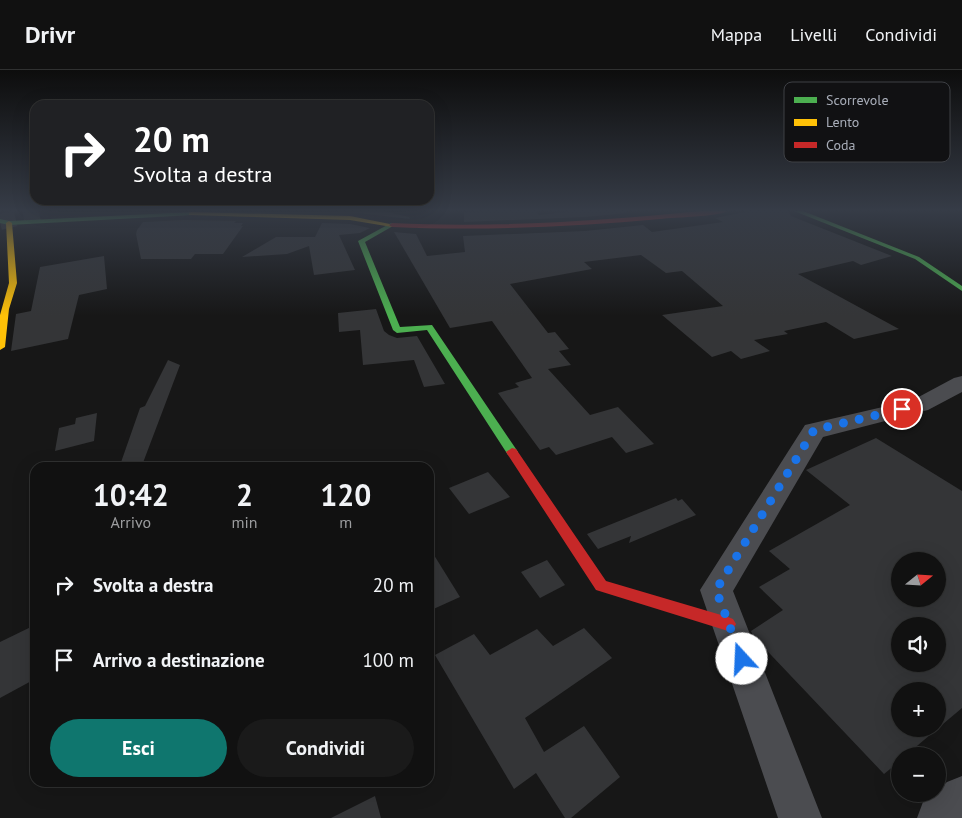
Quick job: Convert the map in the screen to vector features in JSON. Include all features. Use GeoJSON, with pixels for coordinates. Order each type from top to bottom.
{"type":"FeatureCollection","features":[{"type":"Feature","properties":{"kind":"street"},"geometry":{"type":"LineString","coordinates":[[0,347],[6,309],[13,283],[13,266],[9,246]]}},
{"type":"Feature","properties":{"kind":"street"},"geometry":{"type":"LineString","coordinates":[[363,246],[397,330],[429,327],[601,586],[728,624]]}},
{"type":"Feature","properties":{"kind":"street"},"geometry":{"type":"LineString","coordinates":[[887,246],[918,258],[962,289]]}},
{"type":"Feature","properties":{"kind":"street"},"geometry":{"type":"LineString","coordinates":[[800,818],[716,590],[814,430],[920,405],[962,383]]}},
{"type":"Feature","properties":{"kind":"street"},"geometry":{"type":"LineString","coordinates":[[939,818],[962,797]]}},
{"type":"Feature","properties":{"kind":"building"},"geometry":{"type":"Polygon","coordinates":[[[138,246],[229,246],[223,254],[195,254],[191,259],[141,259],[138,246]]]}},
{"type":"Feature","properties":{"kind":"building"},"geometry":{"type":"Polygon","coordinates":[[[261,246],[344,246],[355,270],[314,275],[309,246],[287,254],[242,257],[261,246]]]}},
{"type":"Feature","properties":{"kind":"building"},"geometry":{"type":"Polygon","coordinates":[[[402,246],[422,246],[427,256],[465,252],[464,246],[867,246],[892,256],[861,265],[853,261],[798,274],[899,329],[854,339],[826,322],[784,331],[788,334],[754,340],[770,351],[741,359],[731,351],[712,357],[662,315],[723,306],[682,271],[666,273],[641,255],[584,262],[592,269],[510,284],[548,333],[555,332],[569,349],[559,351],[571,365],[548,369],[590,415],[618,407],[654,444],[626,453],[612,437],[556,455],[549,447],[540,450],[498,393],[519,387],[515,383],[532,378],[492,321],[450,328],[402,246]]]}},
{"type":"Feature","properties":{"kind":"building"},"geometry":{"type":"Polygon","coordinates":[[[104,256],[107,289],[79,295],[68,339],[11,351],[16,314],[31,311],[40,267],[104,256]]]}},
{"type":"Feature","properties":{"kind":"building"},"geometry":{"type":"Polygon","coordinates":[[[376,309],[384,331],[389,335],[397,338],[417,336],[445,384],[424,387],[414,360],[363,365],[360,330],[339,332],[338,313],[376,309]]]}},
{"type":"Feature","properties":{"kind":"building"},"geometry":{"type":"Polygon","coordinates":[[[168,360],[180,365],[143,462],[121,462],[140,408],[145,406],[168,360]]]}},
{"type":"Feature","properties":{"kind":"building"},"geometry":{"type":"Polygon","coordinates":[[[97,413],[94,441],[55,451],[59,428],[75,424],[76,418],[97,413]]]}},
{"type":"Feature","properties":{"kind":"building"},"geometry":{"type":"Polygon","coordinates":[[[876,438],[962,491],[962,708],[946,721],[946,682],[891,682],[891,737],[928,737],[916,747],[891,747],[891,768],[884,774],[753,636],[751,631],[783,610],[759,587],[790,569],[769,551],[850,505],[806,470],[876,438]]]}},
{"type":"Feature","properties":{"kind":"building"},"geometry":{"type":"Polygon","coordinates":[[[488,472],[510,497],[469,514],[449,488],[488,472]]]}},
{"type":"Feature","properties":{"kind":"building"},"geometry":{"type":"Polygon","coordinates":[[[676,498],[678,501],[682,499],[696,515],[629,543],[631,536],[598,549],[587,534],[676,498]]]}},
{"type":"Feature","properties":{"kind":"building"},"geometry":{"type":"Polygon","coordinates":[[[434,555],[460,597],[434,609],[434,555]]]}},
{"type":"Feature","properties":{"kind":"building"},"geometry":{"type":"Polygon","coordinates":[[[547,560],[565,585],[540,598],[521,572],[547,560]]]}},
{"type":"Feature","properties":{"kind":"building"},"geometry":{"type":"Polygon","coordinates":[[[30,627],[30,682],[0,698],[0,642],[30,627]]]}},
{"type":"Feature","properties":{"kind":"building"},"geometry":{"type":"Polygon","coordinates":[[[584,628],[612,658],[525,718],[544,752],[584,726],[620,777],[571,818],[565,818],[536,773],[514,789],[435,655],[474,634],[490,655],[537,629],[553,646],[584,628]]]}},
{"type":"Feature","properties":{"kind":"building"},"geometry":{"type":"Polygon","coordinates":[[[375,796],[381,818],[331,818],[375,796]]]}},
{"type":"Feature","properties":{"kind":"traffic: fast"},"geometry":{"type":"LineString","coordinates":[[363,246],[397,330],[429,327],[512,452]]}},
{"type":"Feature","properties":{"kind":"traffic: fast"},"geometry":{"type":"LineString","coordinates":[[886,246],[917,258],[962,289]]}},
{"type":"Feature","properties":{"kind":"traffic: slow"},"geometry":{"type":"LineString","coordinates":[[0,347],[5,309],[13,283],[11,246]]}},
{"type":"Feature","properties":{"kind":"traffic: jam"},"geometry":{"type":"LineString","coordinates":[[512,452],[601,586],[728,624]]}},
{"type":"Feature","properties":{"kind":"route"},"geometry":{"type":"LineString","coordinates":[[742,659],[716,590],[814,430],[902,409]]}}]}
